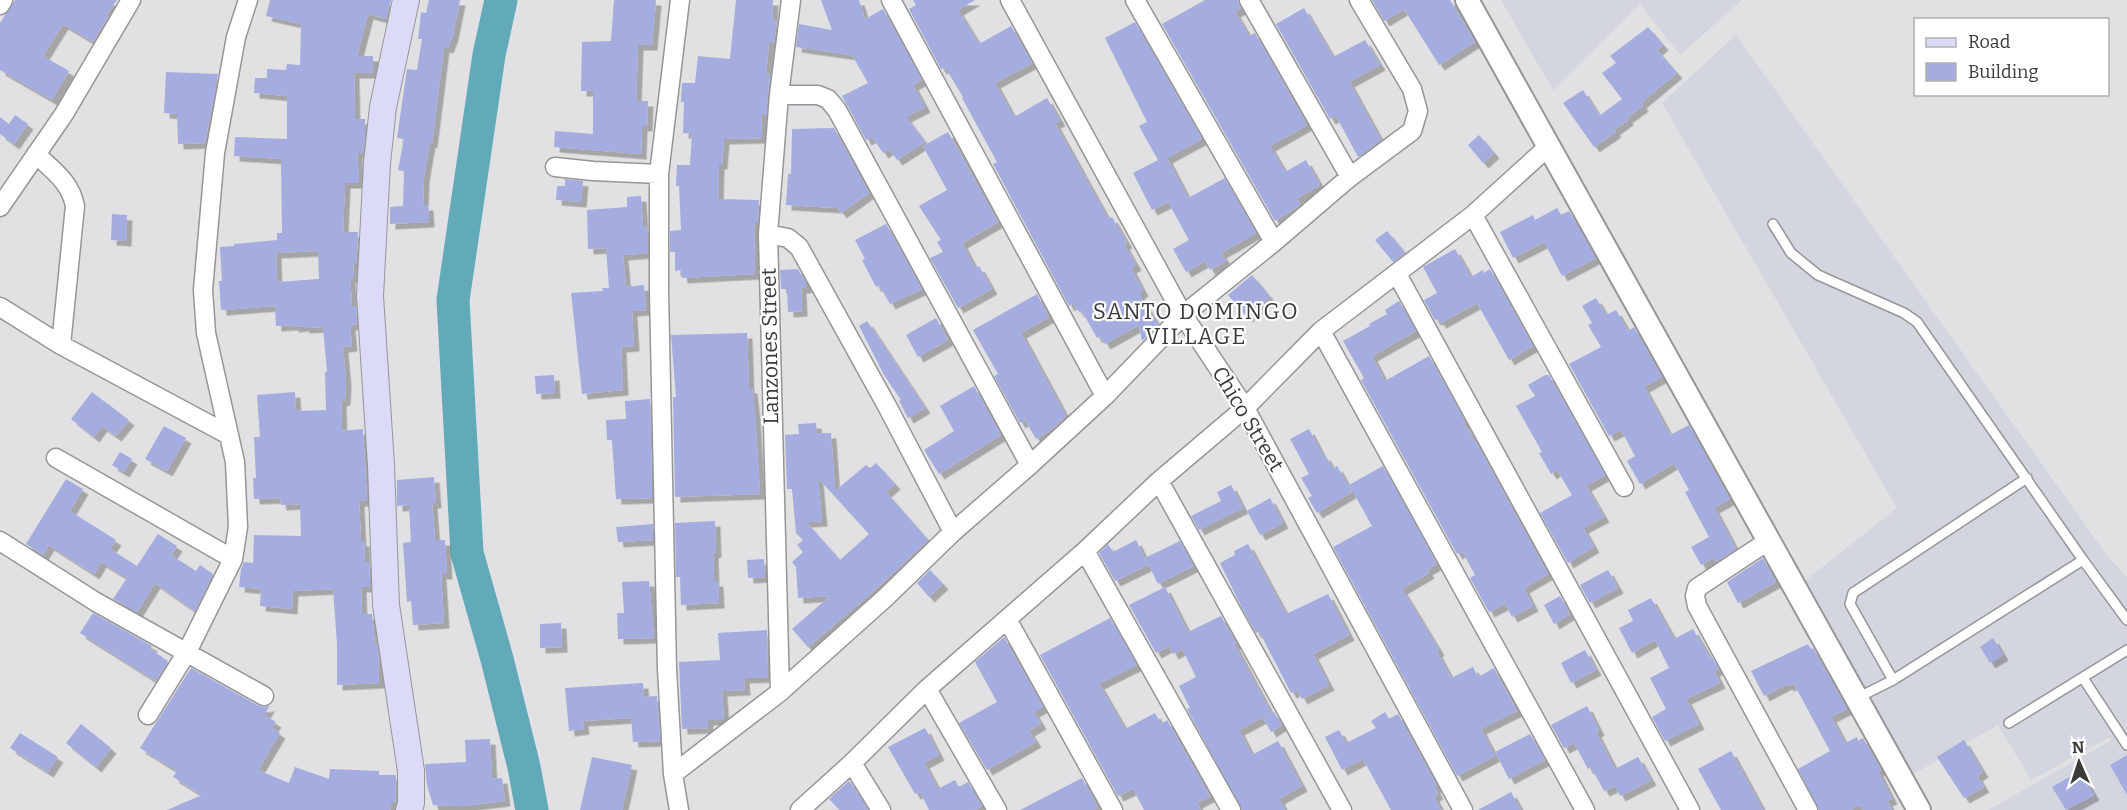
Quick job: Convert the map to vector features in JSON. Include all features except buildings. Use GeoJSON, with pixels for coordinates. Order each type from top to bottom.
{"type":"FeatureCollection","features":[{"type":"Feature","properties":{"kind":"main road"},"geometry":{"type":"LineString","coordinates":[[406,0],[396,39],[382,118],[377,163],[370,296],[381,465],[386,605],[411,771],[409,810]]}},
{"type":"Feature","properties":{"kind":"street"},"geometry":{"type":"LineString","coordinates":[[0,5],[3,0]]}},
{"type":"Feature","properties":{"kind":"street"},"geometry":{"type":"LineString","coordinates":[[0,207],[64,114],[131,0]]}},
{"type":"Feature","properties":{"kind":"street"},"geometry":{"type":"LineString","coordinates":[[148,715],[188,652],[233,560],[238,527],[235,462],[206,333],[203,290],[215,153],[231,58],[248,0]]}},
{"type":"Feature","properties":{"kind":"street"},"geometry":{"type":"LineString","coordinates":[[679,810],[673,774],[667,669],[659,303],[659,174],[680,0]]}},
{"type":"Feature","properties":{"kind":"street","name":"Lanzones Street"},"geometry":{"type":"LineString","coordinates":[[780,692],[768,234],[779,95],[790,0]]}},
{"type":"Feature","properties":{"kind":"street"},"geometry":{"type":"LineString","coordinates":[[891,0],[1105,396]]}},
{"type":"Feature","properties":{"kind":"street","name":"Chico Street"},"geometry":{"type":"LineString","coordinates":[[1010,0],[1184,315],[1245,408],[1463,810]]}},
{"type":"Feature","properties":{"kind":"street"},"geometry":{"type":"LineString","coordinates":[[1135,0],[1274,243]]}},
{"type":"Feature","properties":{"kind":"street"},"geometry":{"type":"LineString","coordinates":[[1249,0],[1350,177]]}},
{"type":"Feature","properties":{"kind":"street"},"geometry":{"type":"LineString","coordinates":[[673,774],[780,692],[885,598],[953,532],[1105,396],[1184,315],[1274,243],[1350,177],[1412,131],[1418,111],[1412,89],[1359,0]]}},
{"type":"Feature","properties":{"kind":"street"},"geometry":{"type":"LineString","coordinates":[[1467,0],[1919,810]]}},
{"type":"Feature","properties":{"kind":"street"},"geometry":{"type":"LineString","coordinates":[[779,95],[818,95],[828,99],[837,110],[1030,465]]}},
{"type":"Feature","properties":{"kind":"street"},"geometry":{"type":"LineString","coordinates":[[800,810],[852,763],[927,689],[1085,551],[1159,481],[1245,408],[1321,331],[1473,215],[1549,146]]}},
{"type":"Feature","properties":{"kind":"street"},"geometry":{"type":"LineString","coordinates":[[36,154],[65,182],[72,192],[75,206],[61,345]]}},
{"type":"Feature","properties":{"kind":"street"},"geometry":{"type":"LineString","coordinates":[[555,167],[659,174]]}},
{"type":"Feature","properties":{"kind":"street"},"geometry":{"type":"LineString","coordinates":[[1473,215],[1624,487]]}},
{"type":"Feature","properties":{"kind":"street"},"geometry":{"type":"LineString","coordinates":[[768,234],[788,238],[799,246],[953,532]]}},
{"type":"Feature","properties":{"kind":"street"},"geometry":{"type":"LineString","coordinates":[[1397,274],[1690,810]]}},
{"type":"Feature","properties":{"kind":"street"},"geometry":{"type":"LineString","coordinates":[[0,307],[61,345],[227,434]]}},
{"type":"Feature","properties":{"kind":"street"},"geometry":{"type":"LineString","coordinates":[[1321,331],[1585,810]]}},
{"type":"Feature","properties":{"kind":"street"},"geometry":{"type":"LineString","coordinates":[[56,458],[233,560]]}},
{"type":"Feature","properties":{"kind":"street"},"geometry":{"type":"LineString","coordinates":[[1159,481],[1342,810]]}},
{"type":"Feature","properties":{"kind":"street"},"geometry":{"type":"LineString","coordinates":[[0,541],[96,602],[264,696]]}},
{"type":"Feature","properties":{"kind":"street"},"geometry":{"type":"LineString","coordinates":[[1768,541],[1697,588],[1695,597],[1697,606],[1808,810]]}},
{"type":"Feature","properties":{"kind":"street"},"geometry":{"type":"LineString","coordinates":[[1085,551],[1231,810]]}},
{"type":"Feature","properties":{"kind":"street"},"geometry":{"type":"LineString","coordinates":[[1007,618],[1113,810]]}},
{"type":"Feature","properties":{"kind":"street"},"geometry":{"type":"LineString","coordinates":[[927,689],[998,810]]}},
{"type":"Feature","properties":{"kind":"street"},"geometry":{"type":"LineString","coordinates":[[852,763],[881,810]]}},
{"type":"Feature","properties":{"kind":"lane"},"geometry":{"type":"LineString","coordinates":[[1773,224],[1791,253],[1818,275],[1904,313],[1917,322],[2127,620]]}},
{"type":"Feature","properties":{"kind":"lane"},"geometry":{"type":"LineString","coordinates":[[1893,680],[1850,604],[1853,593],[2027,478]]}},
{"type":"Feature","properties":{"kind":"lane"},"geometry":{"type":"LineString","coordinates":[[1857,698],[1893,680],[2083,560]]}},
{"type":"Feature","properties":{"kind":"lane"},"geometry":{"type":"LineString","coordinates":[[2009,723],[2127,650]]}},
{"type":"Feature","properties":{"kind":"lane"},"geometry":{"type":"LineString","coordinates":[[2084,678],[2127,745]]}},
{"type":"Feature","properties":{"kind":"shaded area"},"geometry":{"type":"Polygon","coordinates":[[[1501,0],[1742,0],[1680,55],[1640,4],[1553,90],[1501,0]]]}},
{"type":"Feature","properties":{"kind":"shaded area"},"geometry":{"type":"Polygon","coordinates":[[[1736,35],[2108,557],[2127,577],[2127,810],[1988,810],[2112,740],[2110,737],[2031,780],[1998,725],[1912,775],[1805,581],[1897,508],[1662,103],[1736,35]]]}},
{"type":"Feature","properties":{"kind":"waterway"},"geometry":{"type":"LineString","coordinates":[[501,0],[489,55],[453,300],[467,553],[497,659],[524,767],[532,810]]}},
{"type":"Feature","properties":{"kind":"district","name":"SANTO DOMINGO VILLAGE"},"geometry":{"type":"Point","coordinates":[1196,324]}}]}
